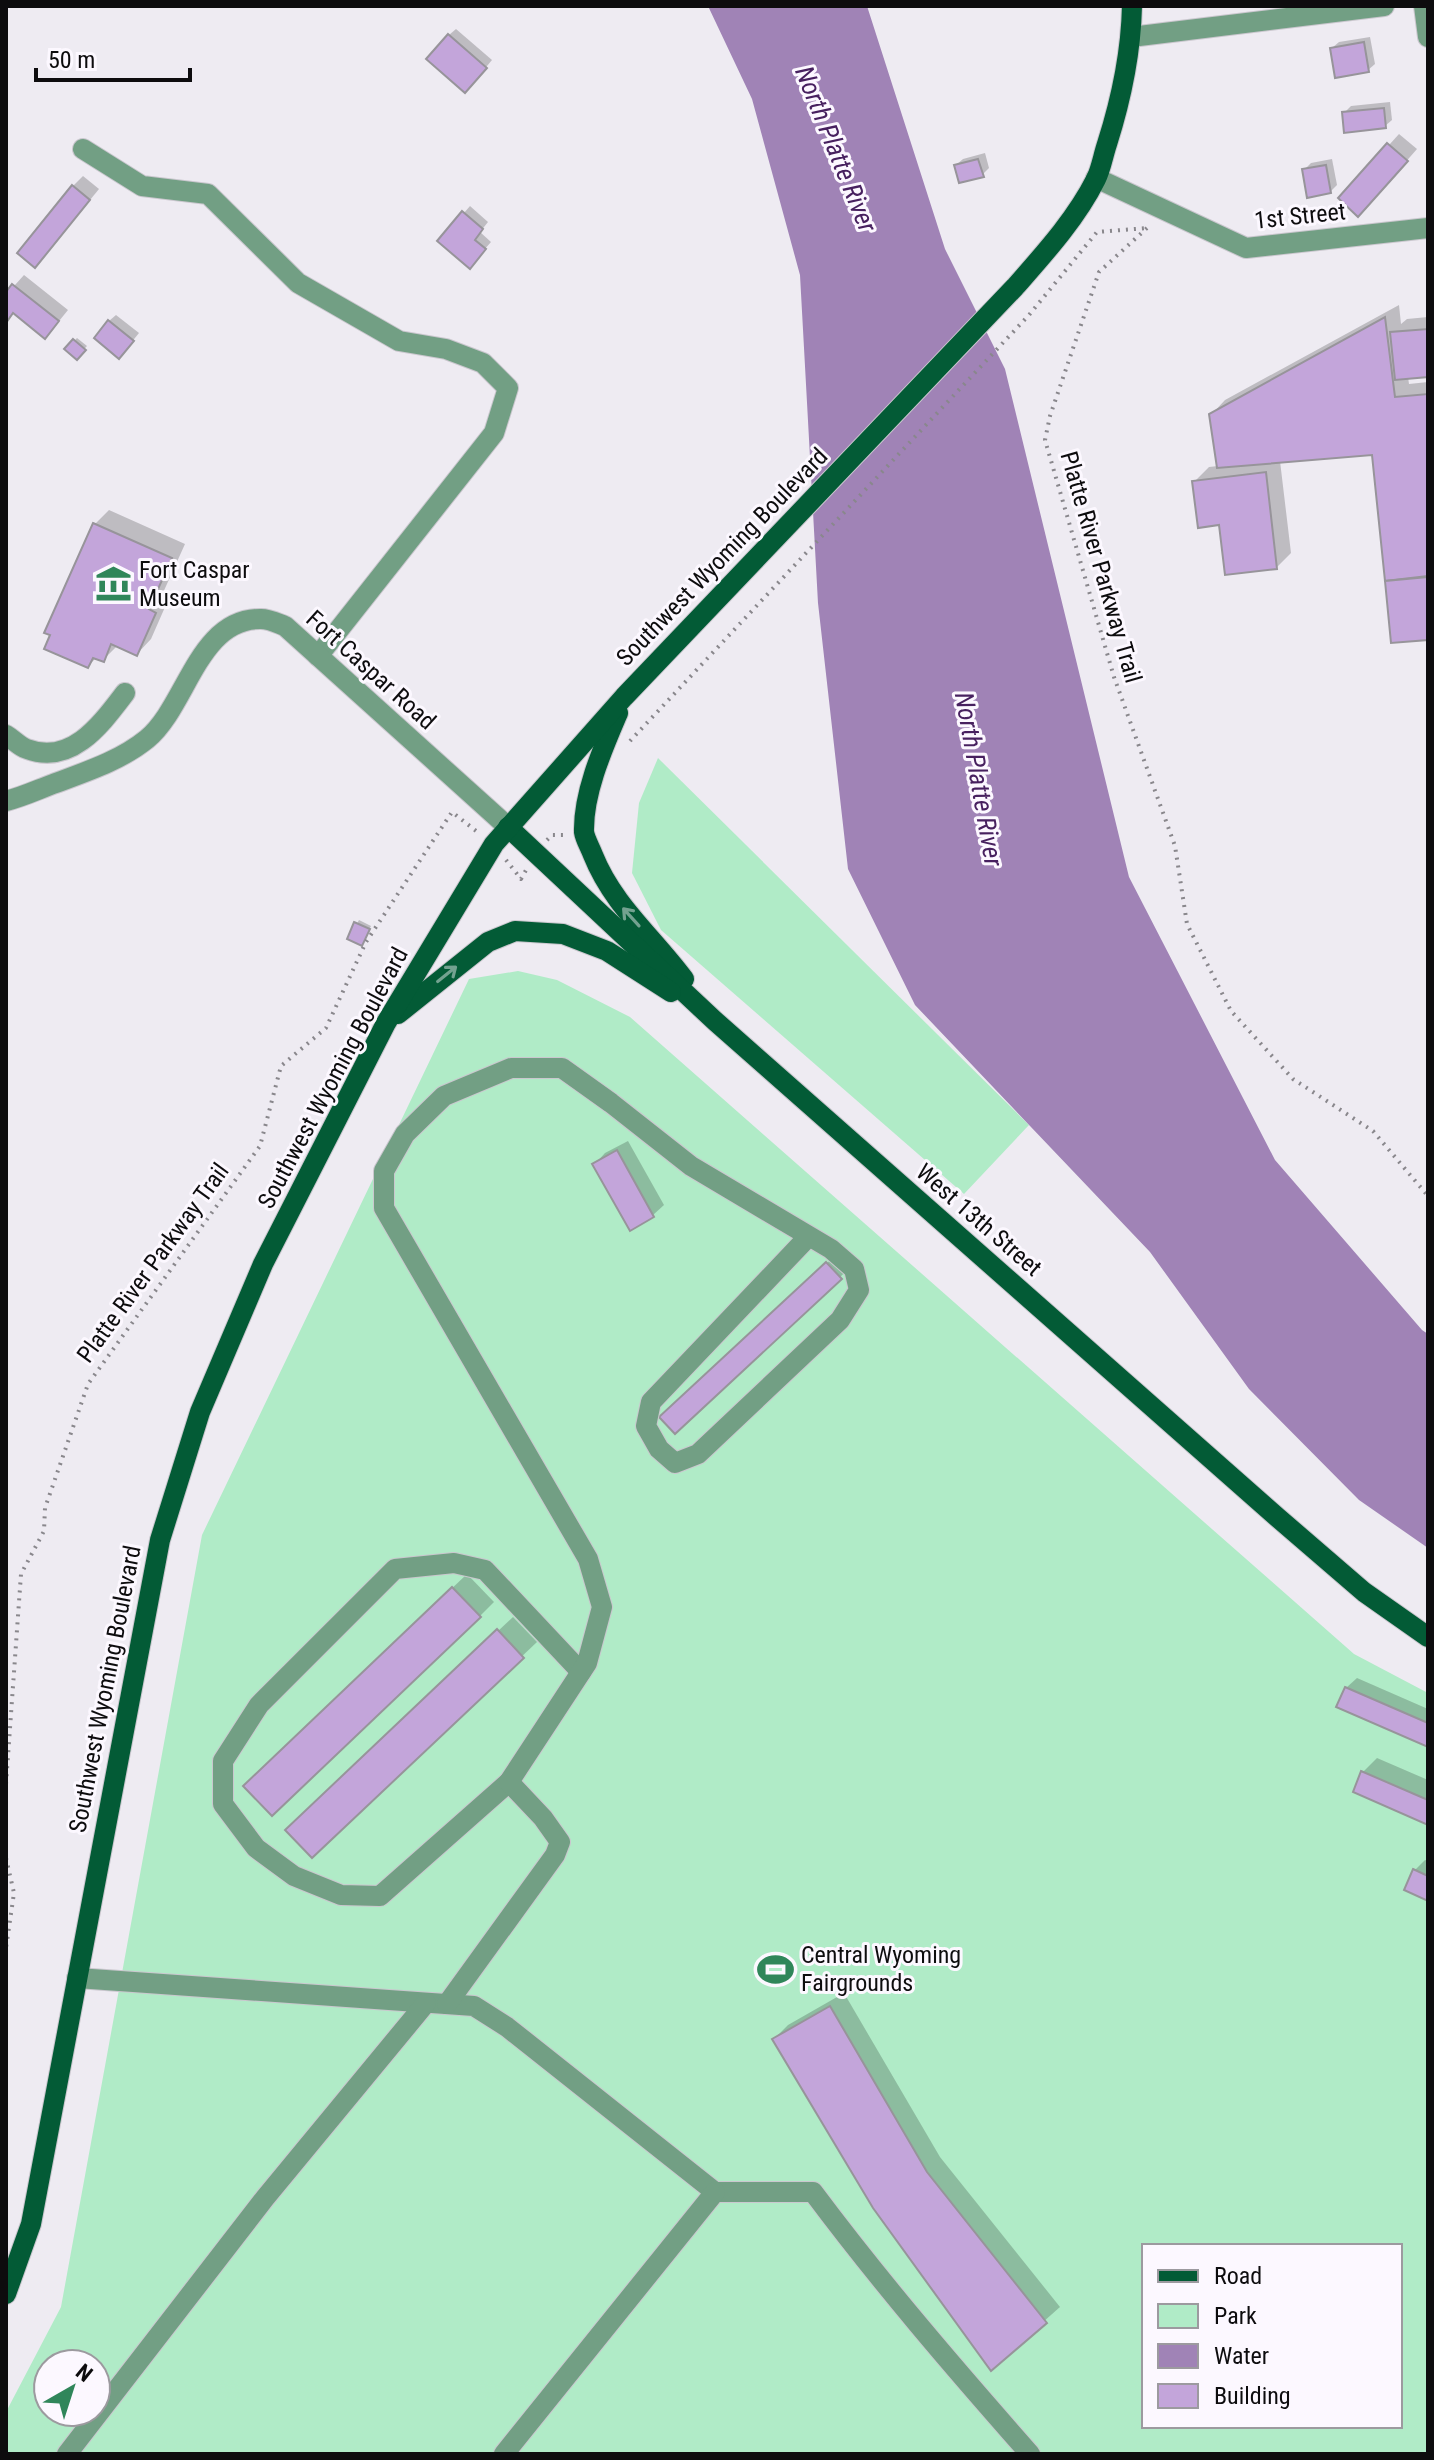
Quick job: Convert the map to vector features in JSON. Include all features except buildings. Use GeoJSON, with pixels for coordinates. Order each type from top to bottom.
{"type":"FeatureCollection","features":[{"type":"Feature","properties":{"kind":"main road","name":"Southwest Wyoming Boulevard"},"geometry":{"type":"LineString","coordinates":[[6,2294],[31,2224],[160,1540],[200,1412],[263,1264],[386,1023],[494,844],[624,697],[1015,287],[1057,236],[1096,178],[1113,123],[1131,37],[1132,6]]}},
{"type":"Feature","properties":{"kind":"main road"},"geometry":{"type":"LineString","coordinates":[[624,697],[600,755],[587,803],[584,834],[598,868],[622,908],[667,957],[715,1021]]}},
{"type":"Feature","properties":{"kind":"main road","name":"West 13th Street"},"geometry":{"type":"LineString","coordinates":[[508,827],[715,1021],[1288,1527],[1364,1592],[1428,1637]]}},
{"type":"Feature","properties":{"kind":"main road"},"geometry":{"type":"LineString","coordinates":[[386,1023],[488,942],[515,931],[563,934],[607,951],[715,1021]]}},
{"type":"Feature","properties":{"kind":"street"},"geometry":{"type":"LineString","coordinates":[[1131,37],[1384,6]]}},
{"type":"Feature","properties":{"kind":"street"},"geometry":{"type":"LineString","coordinates":[[1424,6],[1428,37]]}},
{"type":"Feature","properties":{"kind":"street"},"geometry":{"type":"LineString","coordinates":[[83,149],[142,186],[208,194],[298,283],[399,341],[446,349],[483,363],[508,388],[494,433],[318,656]]}},
{"type":"Feature","properties":{"kind":"street","name":"1st Street"},"geometry":{"type":"LineString","coordinates":[[1096,178],[1246,248],[1428,228]]}},
{"type":"Feature","properties":{"kind":"street","name":"Fort Caspar Road"},"geometry":{"type":"LineString","coordinates":[[6,801],[104,765],[147,739],[162,725],[208,645],[244,621],[264,618],[285,626],[508,827]]}},
{"type":"Feature","properties":{"kind":"street"},"geometry":{"type":"LineString","coordinates":[[6,735],[27,749],[47,752],[70,748],[96,731],[125,693]]}},
{"type":"Feature","properties":{"kind":"street"},"geometry":{"type":"LineString","coordinates":[[581,1672],[485,1570],[454,1563],[395,1569],[259,1705],[223,1761],[223,1804],[256,1848],[294,1876],[341,1895],[380,1896],[509,1782],[587,1663],[602,1607],[588,1559],[384,1208],[384,1171],[405,1134],[444,1096],[511,1068],[562,1068],[691,1166],[831,1249],[854,1269],[859,1290],[840,1320],[698,1454],[675,1463],[659,1449],[646,1426],[651,1402],[809,1236]]}},
{"type":"Feature","properties":{"kind":"street"},"geometry":{"type":"LineString","coordinates":[[447,2004],[555,1855],[560,1842],[543,1818],[509,1782]]}},
{"type":"Feature","properties":{"kind":"street"},"geometry":{"type":"LineString","coordinates":[[77,1978],[474,2006],[507,2027],[715,2192],[813,2192],[957,2373],[1030,2454]]}},
{"type":"Feature","properties":{"kind":"street"},"geometry":{"type":"LineString","coordinates":[[67,2454],[265,2198],[426,2003]]}},
{"type":"Feature","properties":{"kind":"street"},"geometry":{"type":"LineString","coordinates":[[504,2454],[715,2192]]}},
{"type":"Feature","properties":{"kind":"path","name":"Platte River Parkway Trail"},"geometry":{"type":"LineString","coordinates":[[760,602],[1029,315],[1097,232],[1147,228],[1099,272],[1050,416],[1045,440],[1114,677],[1175,846],[1187,924],[1231,1011],[1293,1079],[1373,1131],[1428,1196]]}},
{"type":"Feature","properties":{"kind":"path","name":"Platte River Parkway Trail"},"geometry":{"type":"LineString","coordinates":[[6,1784],[21,1574],[44,1531],[45,1508],[88,1384],[260,1146],[281,1066],[326,1028],[366,942],[452,812]]}},
{"type":"Feature","properties":{"kind":"path"},"geometry":{"type":"LineString","coordinates":[[6,1858],[14,1893],[6,1948]]}},
{"type":"Feature","properties":{"kind":"green space"},"geometry":{"type":"Polygon","coordinates":[[[658,758],[1029,1125],[964,1194],[661,930],[632,873],[639,803],[658,758]]]}},
{"type":"Feature","properties":{"kind":"green space","name":"Central Wyoming Fairgrounds"},"geometry":{"type":"Polygon","coordinates":[[[518,971],[557,980],[630,1017],[1354,1654],[1428,1693],[1428,2454],[6,2454],[6,2412],[32,2362],[32,2428],[112,2428],[112,2348],[40,2348],[61,2307],[202,1535],[469,979],[518,971]]]}},
{"type":"Feature","properties":{"kind":"water","name":"North Platte River"},"geometry":{"type":"Polygon","coordinates":[[[708,6],[867,6],[945,249],[1005,369],[1129,877],[1275,1160],[1428,1334],[1428,1548],[1359,1500],[1249,1389],[1150,1252],[915,1005],[848,869],[818,603],[800,275],[752,99],[708,6]]]}},
{"type":"Feature","properties":{"kind":"place","name":"Fort Caspar Museum"},"geometry":{"type":"Point","coordinates":[113,584]}},
{"type":"Feature","properties":{"kind":"place","name":"Central Wyoming Fairgrounds"},"geometry":{"type":"Point","coordinates":[775,1969]}}]}
